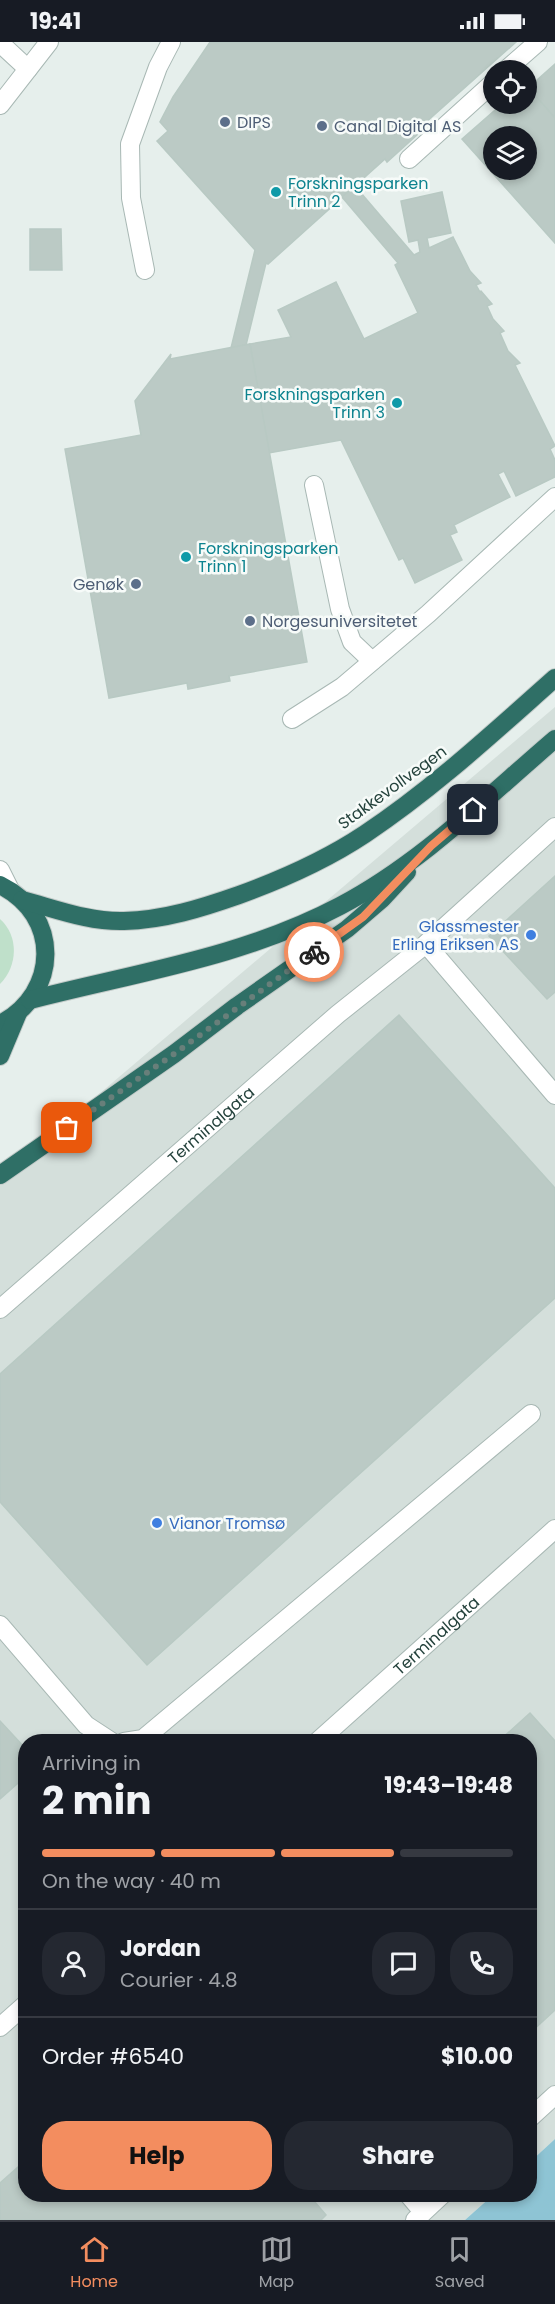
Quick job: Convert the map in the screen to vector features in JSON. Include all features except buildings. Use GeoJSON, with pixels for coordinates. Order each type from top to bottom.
{"type":"FeatureCollection","features":[{"type":"Feature","properties":{"kind":"highway","name":"Stakkevollvegen"},"geometry":{"type":"LineString","coordinates":[[11,892],[76,916],[122,921],[190,911],[283,879],[364,834],[404,806],[454,767],[555,678]]}},
{"type":"Feature","properties":{"kind":"highway"},"geometry":{"type":"LineString","coordinates":[[30,1000],[260,940],[339,907],[367,891],[431,846],[555,739]]}},
{"type":"Feature","properties":{"kind":"highway"},"geometry":{"type":"LineString","coordinates":[[0,1175],[174,1054],[347,929],[382,899],[431,846]]}},
{"type":"Feature","properties":{"kind":"highway"},"geometry":{"type":"LineString","coordinates":[[0,1024],[18,1013],[30,1000],[45,966],[45,948],[38,922],[11,892]]}},
{"type":"Feature","properties":{"kind":"highway"},"geometry":{"type":"LineString","coordinates":[[0,1056],[18,1013]]}},
{"type":"Feature","properties":{"kind":"street"},"geometry":{"type":"LineString","coordinates":[[0,105],[49,42]]}},
{"type":"Feature","properties":{"kind":"street"},"geometry":{"type":"LineString","coordinates":[[145,270],[132,198],[130,144],[158,67],[171,42]]}},
{"type":"Feature","properties":{"kind":"street"},"geometry":{"type":"LineString","coordinates":[[517,60],[538,42]]}},
{"type":"Feature","properties":{"kind":"street"},"geometry":{"type":"LineString","coordinates":[[0,43],[28,69]]}},
{"type":"Feature","properties":{"kind":"street"},"geometry":{"type":"LineString","coordinates":[[408,159],[483,92]]}},
{"type":"Feature","properties":{"kind":"street"},"geometry":{"type":"LineString","coordinates":[[314,484],[340,609],[352,642],[372,661]]}},
{"type":"Feature","properties":{"kind":"street"},"geometry":{"type":"LineString","coordinates":[[292,718],[342,687],[428,614],[555,497]]}},
{"type":"Feature","properties":{"kind":"street","name":"Terminalgata"},"geometry":{"type":"LineString","coordinates":[[0,1309],[338,1014],[426,944],[555,827]]}},
{"type":"Feature","properties":{"kind":"street"},"geometry":{"type":"LineString","coordinates":[[0,870],[11,892]]}},
{"type":"Feature","properties":{"kind":"street"},"geometry":{"type":"LineString","coordinates":[[426,944],[555,1095]]}},
{"type":"Feature","properties":{"kind":"street"},"geometry":{"type":"LineString","coordinates":[[149,1734],[531,1413]]}},
{"type":"Feature","properties":{"kind":"street","name":"Terminalgata"},"geometry":{"type":"LineString","coordinates":[[326,1734],[555,1528]]}},
{"type":"Feature","properties":{"kind":"street"},"geometry":{"type":"LineString","coordinates":[[0,1625],[86,1725],[100,1734]]}},
{"type":"Feature","properties":{"kind":"street"},"geometry":{"type":"LineString","coordinates":[[0,2027],[18,2011]]}},
{"type":"Feature","properties":{"kind":"street"},"geometry":{"type":"LineString","coordinates":[[537,2112],[555,2095]]}},
{"type":"Feature","properties":{"kind":"street"},"geometry":{"type":"LineString","coordinates":[[412,2202],[419,2216],[434,2202]]}},
{"type":"Feature","properties":{"kind":"shaded area"},"geometry":{"type":"Polygon","coordinates":[[[555,707],[555,2139],[537,2156],[537,1734],[18,1734],[18,2202],[485,2202],[465,2220],[0,2220],[0,1178],[555,707]]]}},
{"type":"Feature","properties":{"kind":"green space"},"geometry":{"type":"Polygon","coordinates":[[[0,919],[11,934],[14,951],[10,969],[0,984],[0,919]]]}},
{"type":"Feature","properties":{"kind":"water"},"geometry":{"type":"Polygon","coordinates":[[[555,2139],[555,2220],[465,2220],[485,2202],[537,2202],[537,2156],[555,2139]]]}},
{"type":"Feature","properties":{"kind":"way so far"},"geometry":{"type":"LineString","coordinates":[[67,1128],[174,1054],[314,952]]}},
{"type":"Feature","properties":{"kind":"place","name":"DIPS"},"geometry":{"type":"Point","coordinates":[225,122]}},
{"type":"Feature","properties":{"kind":"place","name":"Canal Digital AS"},"geometry":{"type":"Point","coordinates":[322,126]}},
{"type":"Feature","properties":{"kind":"place","name":"Forskningsparken Trinn 2"},"geometry":{"type":"Point","coordinates":[276,192]}},
{"type":"Feature","properties":{"kind":"place","name":"Forskningsparken Trinn 3"},"geometry":{"type":"Point","coordinates":[397,403]}},
{"type":"Feature","properties":{"kind":"place","name":"Forskningsparken Trinn 1"},"geometry":{"type":"Point","coordinates":[186,557]}},
{"type":"Feature","properties":{"kind":"place","name":"Genøk"},"geometry":{"type":"Point","coordinates":[136,584]}},
{"type":"Feature","properties":{"kind":"place","name":"Norgesuniversitetet"},"geometry":{"type":"Point","coordinates":[250,621]}},
{"type":"Feature","properties":{"kind":"place","name":"Glassmester Erling Eriksen AS"},"geometry":{"type":"Point","coordinates":[531,935]}},
{"type":"Feature","properties":{"kind":"place","name":"Vianor Tromsø"},"geometry":{"type":"Point","coordinates":[157,1523]}},
{"type":"Feature","properties":{"kind":"route"},"geometry":{"type":"LineString","coordinates":[[314,952],[363,917],[431,846],[473,810]]}}]}
